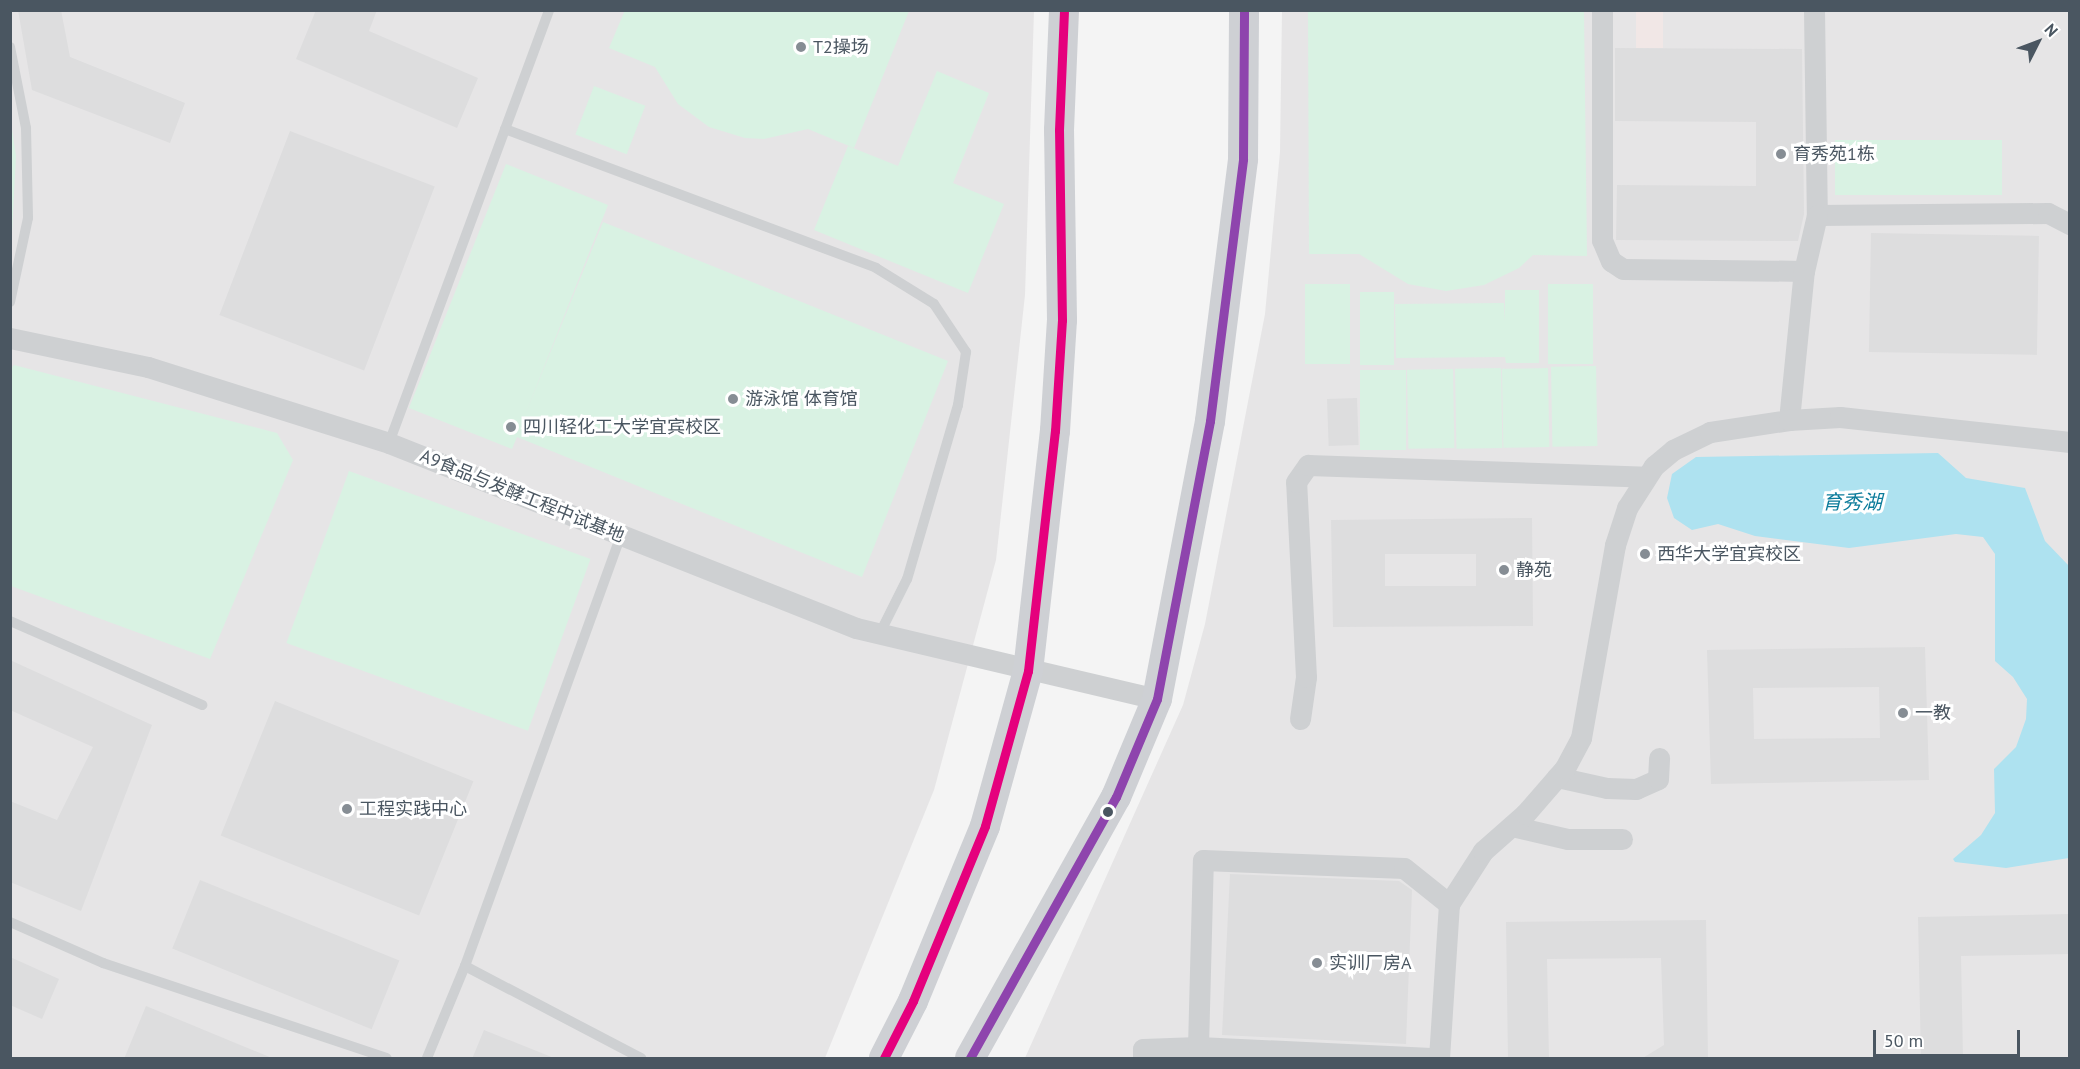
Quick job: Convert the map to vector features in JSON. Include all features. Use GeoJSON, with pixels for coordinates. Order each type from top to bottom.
{"type":"FeatureCollection","features":[{"type":"Feature","properties":{"kind":"main road"},"geometry":{"type":"LineString","coordinates":[[884,1059],[913,1001],[985,826],[1028,671],[1055,431],[1061,331],[1059,130],[1064,10]]}},
{"type":"Feature","properties":{"kind":"main road"},"geometry":{"type":"LineString","coordinates":[[970,1059],[1116,797],[1157,699],[1212,409],[1243,159],[1244,10]]}},
{"type":"Feature","properties":{"kind":"street"},"geometry":{"type":"LineString","coordinates":[[1602,10],[1602,240],[1611,261],[1623,269],[1804,271]]}},
{"type":"Feature","properties":{"kind":"street"},"geometry":{"type":"LineString","coordinates":[[1789,420],[1804,271],[1817,215],[1814,10]]}},
{"type":"Feature","properties":{"kind":"street"},"geometry":{"type":"LineString","coordinates":[[1817,215],[2048,213],[2070,224]]}},
{"type":"Feature","properties":{"kind":"street","name":"A9食品与发酵工程中试基地"},"geometry":{"type":"LineString","coordinates":[[10,338],[148,367],[389,444],[856,628],[1028,671],[1157,699]]}},
{"type":"Feature","properties":{"kind":"street"},"geometry":{"type":"LineString","coordinates":[[1439,1059],[1449,904],[1483,851],[1512,826],[1557,777],[1581,738],[1615,545],[1627,508],[1646,477],[1673,450],[1710,432],[1789,420],[1840,417],[2070,442]]}},
{"type":"Feature","properties":{"kind":"street"},"geometry":{"type":"LineString","coordinates":[[1300,719],[1306,677],[1296,482],[1308,465],[1646,477]]}},
{"type":"Feature","properties":{"kind":"street"},"geometry":{"type":"LineString","coordinates":[[1557,777],[1607,788],[1636,789],[1658,778],[1659,758]]}},
{"type":"Feature","properties":{"kind":"street"},"geometry":{"type":"LineString","coordinates":[[1512,826],[1568,839],[1622,839]]}},
{"type":"Feature","properties":{"kind":"street"},"geometry":{"type":"LineString","coordinates":[[1198,1047],[1203,860],[1404,868],[1449,904]]}},
{"type":"Feature","properties":{"kind":"street"},"geometry":{"type":"LineString","coordinates":[[1143,1059],[1143,1049],[1198,1047],[1431,1059]]}},
{"type":"Feature","properties":{"kind":"lane"},"geometry":{"type":"LineString","coordinates":[[389,444],[549,10]]}},
{"type":"Feature","properties":{"kind":"lane"},"geometry":{"type":"LineString","coordinates":[[10,46],[26,128],[28,218],[10,302]]}},
{"type":"Feature","properties":{"kind":"lane"},"geometry":{"type":"LineString","coordinates":[[505,129],[876,268],[934,304],[966,352],[958,405],[907,579],[880,633]]}},
{"type":"Feature","properties":{"kind":"lane"},"geometry":{"type":"LineString","coordinates":[[428,1059],[465,966],[621,535]]}},
{"type":"Feature","properties":{"kind":"lane"},"geometry":{"type":"LineString","coordinates":[[10,621],[202,705]]}},
{"type":"Feature","properties":{"kind":"lane"},"geometry":{"type":"LineString","coordinates":[[10,922],[103,963],[387,1059]]}},
{"type":"Feature","properties":{"kind":"lane"},"geometry":{"type":"LineString","coordinates":[[465,966],[641,1059]]}},
{"type":"Feature","properties":{"kind":"shaded area","name":"四川轻化工大学宜宾校区"},"geometry":{"type":"Polygon","coordinates":[[[10,11],[1034,11],[1025,295],[996,560],[934,790],[825,1058],[11,1058],[10,11]]]}},
{"type":"Feature","properties":{"kind":"shaded area","name":"西华大学宜宾校区"},"geometry":{"type":"Polygon","coordinates":[[[1282,11],[2069,11],[2069,1058],[1025,1058],[1183,705],[1205,624],[1265,314],[1280,152],[1282,11]]]}},
{"type":"Feature","properties":{"kind":"shaded area"},"geometry":{"type":"Polygon","coordinates":[[[1636,11],[1663,11],[1663,48],[1636,48],[1636,11]]]}},
{"type":"Feature","properties":{"kind":"green space"},"geometry":{"type":"Polygon","coordinates":[[[625,10],[909,11],[854,148],[808,129],[764,139],[745,138],[709,127],[678,104],[655,67],[609,48],[625,10]]]}},
{"type":"Feature","properties":{"kind":"green space"},"geometry":{"type":"Polygon","coordinates":[[[1308,11],[1584,11],[1587,256],[1533,255],[1519,268],[1484,285],[1446,291],[1408,284],[1359,254],[1309,254],[1308,11]]]}},
{"type":"Feature","properties":{"kind":"green space"},"geometry":{"type":"Polygon","coordinates":[[[937,71],[989,93],[953,183],[1004,204],[968,293],[814,230],[848,146],[898,166],[937,71]]]}},
{"type":"Feature","properties":{"kind":"green space"},"geometry":{"type":"Polygon","coordinates":[[[594,86],[645,106],[627,154],[575,135],[594,86]]]}},
{"type":"Feature","properties":{"kind":"green space"},"geometry":{"type":"Polygon","coordinates":[[[10,123],[16,156],[11,252],[10,123]]]}},
{"type":"Feature","properties":{"kind":"green space"},"geometry":{"type":"Polygon","coordinates":[[[1835,140],[2002,140],[2002,195],[1835,195],[1835,140]]]}},
{"type":"Feature","properties":{"kind":"green space","name":"游泳馆 体育馆"},"geometry":{"type":"Polygon","coordinates":[[[506,164],[608,205],[525,415],[603,222],[948,361],[862,577],[517,437],[512,449],[409,408],[506,164]]]}},
{"type":"Feature","properties":{"kind":"green space"},"geometry":{"type":"Polygon","coordinates":[[[1305,284],[1350,284],[1350,364],[1305,364],[1305,284]]]}},
{"type":"Feature","properties":{"kind":"green space"},"geometry":{"type":"Polygon","coordinates":[[[1548,284],[1593,284],[1593,364],[1548,364],[1548,284]]]}},
{"type":"Feature","properties":{"kind":"green space"},"geometry":{"type":"Polygon","coordinates":[[[1505,290],[1539,290],[1539,363],[1506,363],[1505,357],[1396,358],[1395,304],[1504,303],[1505,322],[1505,290]]]}},
{"type":"Feature","properties":{"kind":"green space"},"geometry":{"type":"Polygon","coordinates":[[[1360,292],[1394,292],[1394,365],[1360,365],[1360,292]]]}},
{"type":"Feature","properties":{"kind":"green space"},"geometry":{"type":"Polygon","coordinates":[[[14,365],[277,433],[293,460],[210,659],[11,586],[10,370],[14,365]]]}},
{"type":"Feature","properties":{"kind":"green space"},"geometry":{"type":"Polygon","coordinates":[[[1596,366],[1597,446],[1552,447],[1551,367],[1596,366]]]}},
{"type":"Feature","properties":{"kind":"green space"},"geometry":{"type":"Polygon","coordinates":[[[1501,368],[1502,448],[1456,449],[1455,369],[1501,368]]]}},
{"type":"Feature","properties":{"kind":"green space"},"geometry":{"type":"Polygon","coordinates":[[[1548,368],[1549,447],[1503,448],[1502,369],[1548,368]]]}},
{"type":"Feature","properties":{"kind":"green space"},"geometry":{"type":"Polygon","coordinates":[[[1453,369],[1454,448],[1408,449],[1407,370],[1453,369]]]}},
{"type":"Feature","properties":{"kind":"green space"},"geometry":{"type":"Polygon","coordinates":[[[1360,370],[1406,370],[1406,450],[1360,450],[1360,370]]]}},
{"type":"Feature","properties":{"kind":"green space"},"geometry":{"type":"Polygon","coordinates":[[[349,471],[591,559],[528,731],[286,643],[349,471]]]}},
{"type":"Feature","properties":{"kind":"water","name":"育秀湖"},"geometry":{"type":"Polygon","coordinates":[[[1938,453],[1966,478],[2025,488],[2045,541],[2069,566],[2069,858],[2006,868],[1955,862],[1953,859],[1981,835],[1995,813],[1994,769],[2016,747],[2026,719],[2027,699],[2013,677],[1995,661],[1995,554],[1983,537],[1956,534],[1849,548],[1755,536],[1718,524],[1692,530],[1674,518],[1667,498],[1672,474],[1696,457],[1938,453]]]}},
{"type":"Feature","properties":{"kind":"building"},"geometry":{"type":"Polygon","coordinates":[[[18,10],[61,10],[70,57],[185,103],[170,143],[32,90],[18,10]]]}},
{"type":"Feature","properties":{"kind":"building"},"geometry":{"type":"Polygon","coordinates":[[[316,10],[377,10],[369,31],[478,78],[457,128],[296,59],[316,10]]]}},
{"type":"Feature","properties":{"kind":"building","name":"育秀苑1栋"},"geometry":{"type":"Polygon","coordinates":[[[1615,48],[1802,49],[1804,214],[1798,241],[1616,240],[1617,185],[1756,186],[1756,122],[1615,121],[1615,48]]]}},
{"type":"Feature","properties":{"kind":"building"},"geometry":{"type":"Polygon","coordinates":[[[290,131],[435,187],[364,370],[219,315],[290,131]]]}},
{"type":"Feature","properties":{"kind":"building"},"geometry":{"type":"Polygon","coordinates":[[[1871,233],[2039,236],[2037,355],[1869,352],[1871,233]]]}},
{"type":"Feature","properties":{"kind":"building"},"geometry":{"type":"Polygon","coordinates":[[[1357,398],[1359,445],[1329,446],[1327,399],[1357,398]]]}},
{"type":"Feature","properties":{"kind":"building","name":"静苑"},"geometry":{"type":"Polygon","coordinates":[[[1532,518],[1533,626],[1333,627],[1331,520],[1532,518]],[[1385,554],[1385,586],[1476,586],[1476,554],[1385,554]]]}},
{"type":"Feature","properties":{"kind":"building","name":"一教"},"geometry":{"type":"Polygon","coordinates":[[[1925,647],[1929,780],[1711,784],[1707,650],[1925,647]],[[1879,687],[1753,688],[1754,739],[1880,738],[1879,687]]]}},
{"type":"Feature","properties":{"kind":"building"},"geometry":{"type":"Polygon","coordinates":[[[10,660],[152,725],[81,911],[10,882],[10,801],[57,820],[93,747],[10,710],[10,660]]]}},
{"type":"Feature","properties":{"kind":"building","name":"工程实践中心"},"geometry":{"type":"Polygon","coordinates":[[[275,701],[473,781],[419,916],[221,835],[275,701]]]}},
{"type":"Feature","properties":{"kind":"building","name":"实训厂房A"},"geometry":{"type":"Polygon","coordinates":[[[1230,874],[1399,881],[1412,890],[1406,1044],[1222,1035],[1230,874]]]}},
{"type":"Feature","properties":{"kind":"building"},"geometry":{"type":"Polygon","coordinates":[[[200,880],[399,961],[372,1029],[172,949],[200,880]]]}},
{"type":"Feature","properties":{"kind":"building"},"geometry":{"type":"Polygon","coordinates":[[[2070,914],[2070,954],[1961,956],[1963,1059],[1921,1059],[1918,917],[2070,914]]]}},
{"type":"Feature","properties":{"kind":"building"},"geometry":{"type":"Polygon","coordinates":[[[1706,920],[1708,1059],[1641,1059],[1664,1045],[1661,958],[1547,959],[1549,1059],[1508,1059],[1506,922],[1706,920]]]}},
{"type":"Feature","properties":{"kind":"building"},"geometry":{"type":"Polygon","coordinates":[[[10,957],[59,979],[42,1019],[10,1005],[10,957]]]}},
{"type":"Feature","properties":{"kind":"building"},"geometry":{"type":"Polygon","coordinates":[[[146,1006],[272,1058],[272,1059],[124,1059],[146,1006]]]}},
{"type":"Feature","properties":{"kind":"building"},"geometry":{"type":"Polygon","coordinates":[[[484,1030],[554,1058],[554,1059],[472,1059],[484,1030]]]}},
{"type":"Feature","properties":{"kind":"transit line"},"geometry":{"type":"LineString","coordinates":[[884,1058],[913,1001],[985,826],[1028,671],[1055,431],[1062,320],[1059,130],[1064,10]]}},
{"type":"Feature","properties":{"kind":"transit line"},"geometry":{"type":"LineString","coordinates":[[970,1058],[1116,797],[1157,699],[1210,421],[1243,159],[1244,10]]}},
{"type":"Feature","properties":{"kind":"place","name":"T2操场"},"geometry":{"type":"Point","coordinates":[801,47]}},
{"type":"Feature","properties":{"kind":"place","name":"育秀苑1栋"},"geometry":{"type":"Point","coordinates":[1781,154]}},
{"type":"Feature","properties":{"kind":"place","name":"游泳馆 体育馆"},"geometry":{"type":"Point","coordinates":[733,399]}},
{"type":"Feature","properties":{"kind":"place","name":"四川轻化工大学宜宾校区"},"geometry":{"type":"Point","coordinates":[511,427]}},
{"type":"Feature","properties":{"kind":"place","name":"西华大学宜宾校区"},"geometry":{"type":"Point","coordinates":[1645,554]}},
{"type":"Feature","properties":{"kind":"place","name":"静苑"},"geometry":{"type":"Point","coordinates":[1504,570]}},
{"type":"Feature","properties":{"kind":"place","name":"一教"},"geometry":{"type":"Point","coordinates":[1903,713]}},
{"type":"Feature","properties":{"kind":"place","name":"工程实践中心"},"geometry":{"type":"Point","coordinates":[347,809]}},
{"type":"Feature","properties":{"kind":"place","name":"实训厂房A"},"geometry":{"type":"Point","coordinates":[1317,963]}}]}
